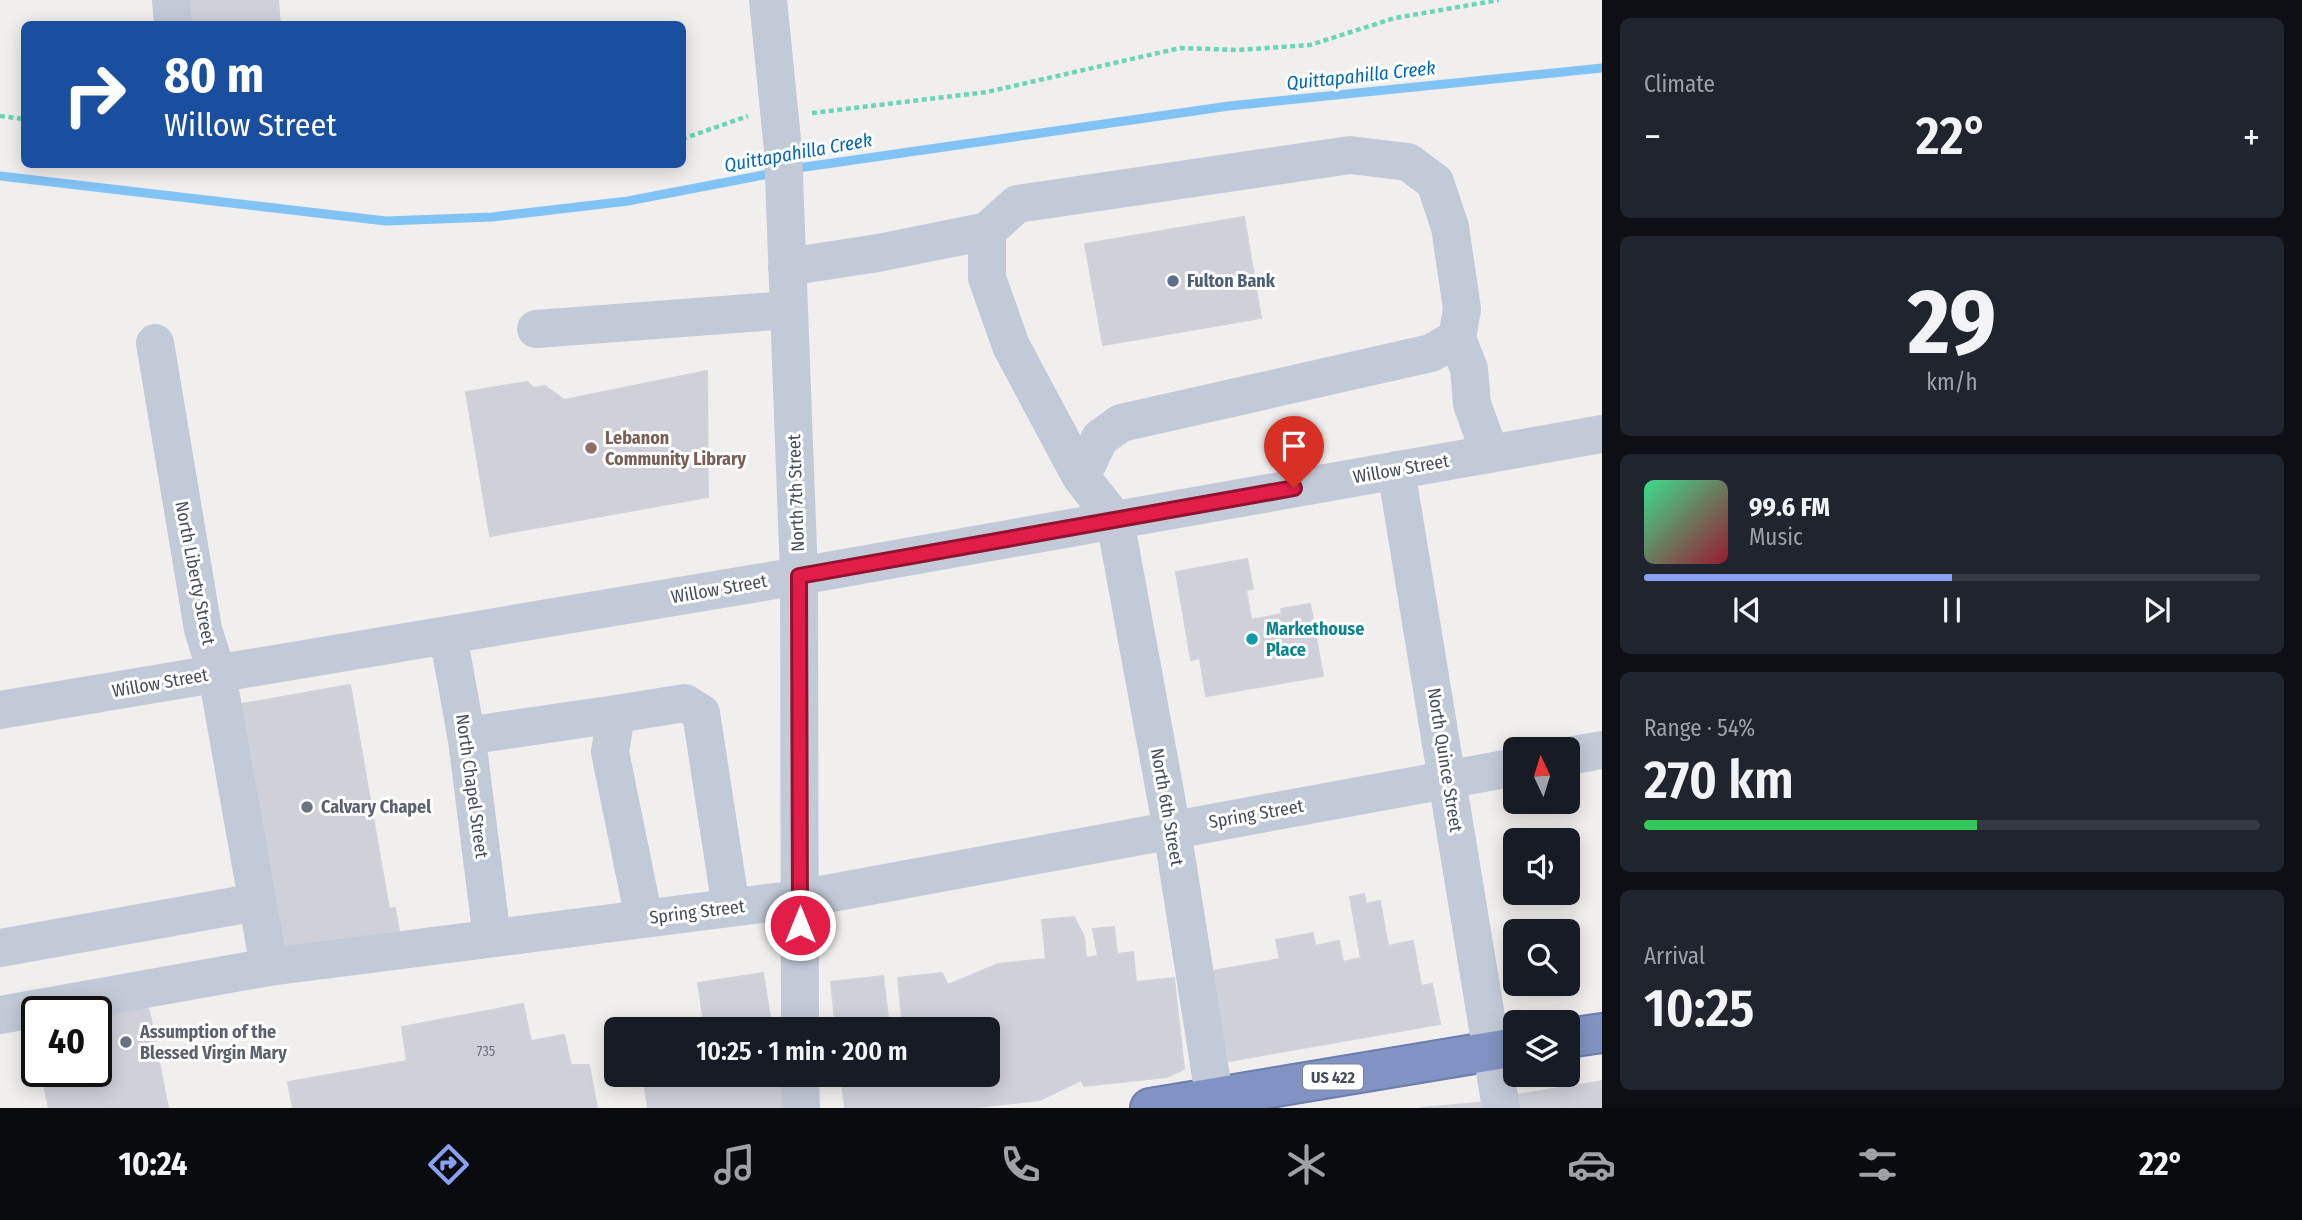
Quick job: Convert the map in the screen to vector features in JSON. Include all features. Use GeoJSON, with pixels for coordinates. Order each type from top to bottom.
{"type":"FeatureCollection","features":[{"type":"Feature","properties":{"kind":"highway"},"geometry":{"type":"LineString","coordinates":[[1580,1036],[1602,1032]]}},
{"type":"Feature","properties":{"kind":"highway","name":"US 422"},"geometry":{"type":"LineString","coordinates":[[1150,1108],[1215,1102],[1503,1049]]}},
{"type":"Feature","properties":{"kind":"street"},"geometry":{"type":"LineString","coordinates":[[171,0],[173,21]]}},
{"type":"Feature","properties":{"kind":"street","name":"North 7th Street"},"geometry":{"type":"LineString","coordinates":[[768,0],[785,200],[799,576],[800,1017]]}},
{"type":"Feature","properties":{"kind":"street"},"geometry":{"type":"LineString","coordinates":[[787,267],[878,253],[986,230],[1017,204],[1350,155],[1408,162],[1435,182],[1450,227],[1462,309],[1457,338],[1469,369],[1472,404],[1490,454]]}},
{"type":"Feature","properties":{"kind":"street"},"geometry":{"type":"LineString","coordinates":[[986,230],[987,278],[1011,346],[1081,477],[1115,520]]}},
{"type":"Feature","properties":{"kind":"street"},"geometry":{"type":"LineString","coordinates":[[536,329],[789,310]]}},
{"type":"Feature","properties":{"kind":"street"},"geometry":{"type":"LineString","coordinates":[[1081,477],[1100,438],[1121,423],[1432,353],[1457,338]]}},
{"type":"Feature","properties":{"kind":"street","name":"North Liberty Street"},"geometry":{"type":"LineString","coordinates":[[155,343],[204,629],[217,674],[269,967]]}},
{"type":"Feature","properties":{"kind":"street","name":"Willow Street"},"geometry":{"type":"LineString","coordinates":[[0,710],[799,576],[1602,434]]}},
{"type":"Feature","properties":{"kind":"street","name":"North Quince Street"},"geometry":{"type":"LineString","coordinates":[[1396,470],[1448,780],[1503,1044]]}},
{"type":"Feature","properties":{"kind":"street","name":"North 6th Street"},"geometry":{"type":"LineString","coordinates":[[1115,520],[1172,830],[1215,1102]]}},
{"type":"Feature","properties":{"kind":"street","name":"North Chapel Street"},"geometry":{"type":"LineString","coordinates":[[448,635],[467,740],[492,939]]}},
{"type":"Feature","properties":{"kind":"street"},"geometry":{"type":"LineString","coordinates":[[467,740],[480,734],[685,703],[701,713],[731,908]]}},
{"type":"Feature","properties":{"kind":"street"},"geometry":{"type":"LineString","coordinates":[[616,714],[610,752],[644,919]]}},
{"type":"Feature","properties":{"kind":"street"},"geometry":{"type":"LineString","coordinates":[[1580,754],[1602,750]]}},
{"type":"Feature","properties":{"kind":"street","name":"Spring Street"},"geometry":{"type":"LineString","coordinates":[[0,1015],[269,967],[799,899],[1503,769]]}},
{"type":"Feature","properties":{"kind":"street"},"geometry":{"type":"LineString","coordinates":[[0,948],[257,902]]}},
{"type":"Feature","properties":{"kind":"street","name":"North Quince Street"},"geometry":{"type":"LineString","coordinates":[[1501,1108],[1503,1069]]}},
{"type":"Feature","properties":{"kind":"street"},"geometry":{"type":"LineString","coordinates":[[800,1087],[801,1108]]}},
{"type":"Feature","properties":{"kind":"path"},"geometry":{"type":"LineString","coordinates":[[686,138],[747,116],[781,132],[819,113],[987,92],[1180,48],[1238,50],[1310,45],[1395,18],[1499,0]]}},
{"type":"Feature","properties":{"kind":"path"},"geometry":{"type":"LineString","coordinates":[[0,116],[21,119]]}},
{"type":"Feature","properties":{"kind":"building"},"geometry":{"type":"Polygon","coordinates":[[[182,0],[278,0],[280,21],[184,21],[182,0]]]}},
{"type":"Feature","properties":{"kind":"building","name":"Fulton Bank"},"geometry":{"type":"Polygon","coordinates":[[[1244,217],[1261,318],[1103,345],[1085,244],[1244,217]]]}},
{"type":"Feature","properties":{"kind":"building","name":"Lebanon Community Library"},"geometry":{"type":"Polygon","coordinates":[[[707,371],[708,497],[490,536],[466,392],[527,382],[534,388],[545,386],[564,400],[707,371]]]}},
{"type":"Feature","properties":{"kind":"building","name":"Markethouse Place"},"geometry":{"type":"Polygon","coordinates":[[[1247,559],[1253,589],[1246,590],[1251,620],[1282,614],[1281,609],[1310,604],[1323,676],[1206,696],[1200,658],[1191,660],[1176,572],[1247,559]]]}},
{"type":"Feature","properties":{"kind":"building","name":"Calvary Chapel"},"geometry":{"type":"Polygon","coordinates":[[[350,685],[389,909],[395,908],[399,931],[268,955],[225,707],[350,685]]]}},
{"type":"Feature","properties":{"kind":"building"},"geometry":{"type":"Polygon","coordinates":[[[1364,894],[1366,904],[1380,901],[1388,946],[1413,941],[1421,986],[1432,984],[1440,1024],[1229,1061],[1212,971],[1280,959],[1276,940],[1313,933],[1315,946],[1339,941],[1343,962],[1361,958],[1350,897],[1364,894]]]}},
{"type":"Feature","properties":{"kind":"building"},"geometry":{"type":"Polygon","coordinates":[[[1074,917],[1084,937],[1086,958],[1098,956],[1093,929],[1114,927],[1117,954],[1133,952],[1136,982],[1174,978],[1184,1069],[1167,1077],[1084,1086],[1081,1080],[1040,1100],[967,1108],[845,1108],[843,1087],[1000,1087],[1000,1017],[902,1017],[898,978],[942,973],[948,985],[998,964],[1046,959],[1042,920],[1074,917]]]}},
{"type":"Feature","properties":{"kind":"building"},"geometry":{"type":"Polygon","coordinates":[[[763,973],[770,1017],[703,1017],[698,983],[763,973]]]}},
{"type":"Feature","properties":{"kind":"building"},"geometry":{"type":"Polygon","coordinates":[[[883,976],[888,1017],[835,1017],[831,982],[883,976]]]}},
{"type":"Feature","properties":{"kind":"building"},"geometry":{"type":"Polygon","coordinates":[[[523,1004],[531,1041],[564,1035],[571,1065],[589,1065],[597,1108],[293,1108],[288,1082],[407,1061],[402,1027],[523,1004]]]}},
{"type":"Feature","properties":{"kind":"building","name":"Assumption of the Blessed Virgin Mary"},"geometry":{"type":"Polygon","coordinates":[[[138,1005],[149,1010],[168,1108],[49,1108],[44,1087],[112,1087],[112,1009],[138,1005]]]}},
{"type":"Feature","properties":{"kind":"building"},"geometry":{"type":"Polygon","coordinates":[[[1602,1081],[1602,1108],[1518,1108],[1516,1095],[1580,1087],[1580,1085],[1602,1081]]]}},
{"type":"Feature","properties":{"kind":"building"},"geometry":{"type":"Polygon","coordinates":[[[645,1087],[781,1087],[784,1108],[648,1108],[645,1087]]]}},
{"type":"Feature","properties":{"kind":"building"},"geometry":{"type":"Polygon","coordinates":[[[1488,1102],[1489,1108],[1420,1108],[1488,1102]]]}},
{"type":"Feature","properties":{"kind":"waterway","name":"Quittapahilla Creek"},"geometry":{"type":"LineString","coordinates":[[791,169],[1229,106],[1602,68]]}},
{"type":"Feature","properties":{"kind":"waterway","name":"Quittapahilla Creek"},"geometry":{"type":"LineString","coordinates":[[0,176],[386,221],[492,217],[628,201],[774,173]]}},
{"type":"Feature","properties":{"kind":"place","name":"Fulton Bank"},"geometry":{"type":"Point","coordinates":[1173,281]}},
{"type":"Feature","properties":{"kind":"place","name":"Lebanon Community Library"},"geometry":{"type":"Point","coordinates":[591,448]}},
{"type":"Feature","properties":{"kind":"place","name":"Markethouse Place"},"geometry":{"type":"Point","coordinates":[1252,639]}},
{"type":"Feature","properties":{"kind":"place","name":"Calvary Chapel"},"geometry":{"type":"Point","coordinates":[307,807]}},
{"type":"Feature","properties":{"kind":"place","name":"Assumption of the Blessed Virgin Mary"},"geometry":{"type":"Point","coordinates":[126,1042]}},
{"type":"Feature","properties":{"kind":"route"},"geometry":{"type":"LineString","coordinates":[[800,925],[799,576],[1294,488]]}}]}
